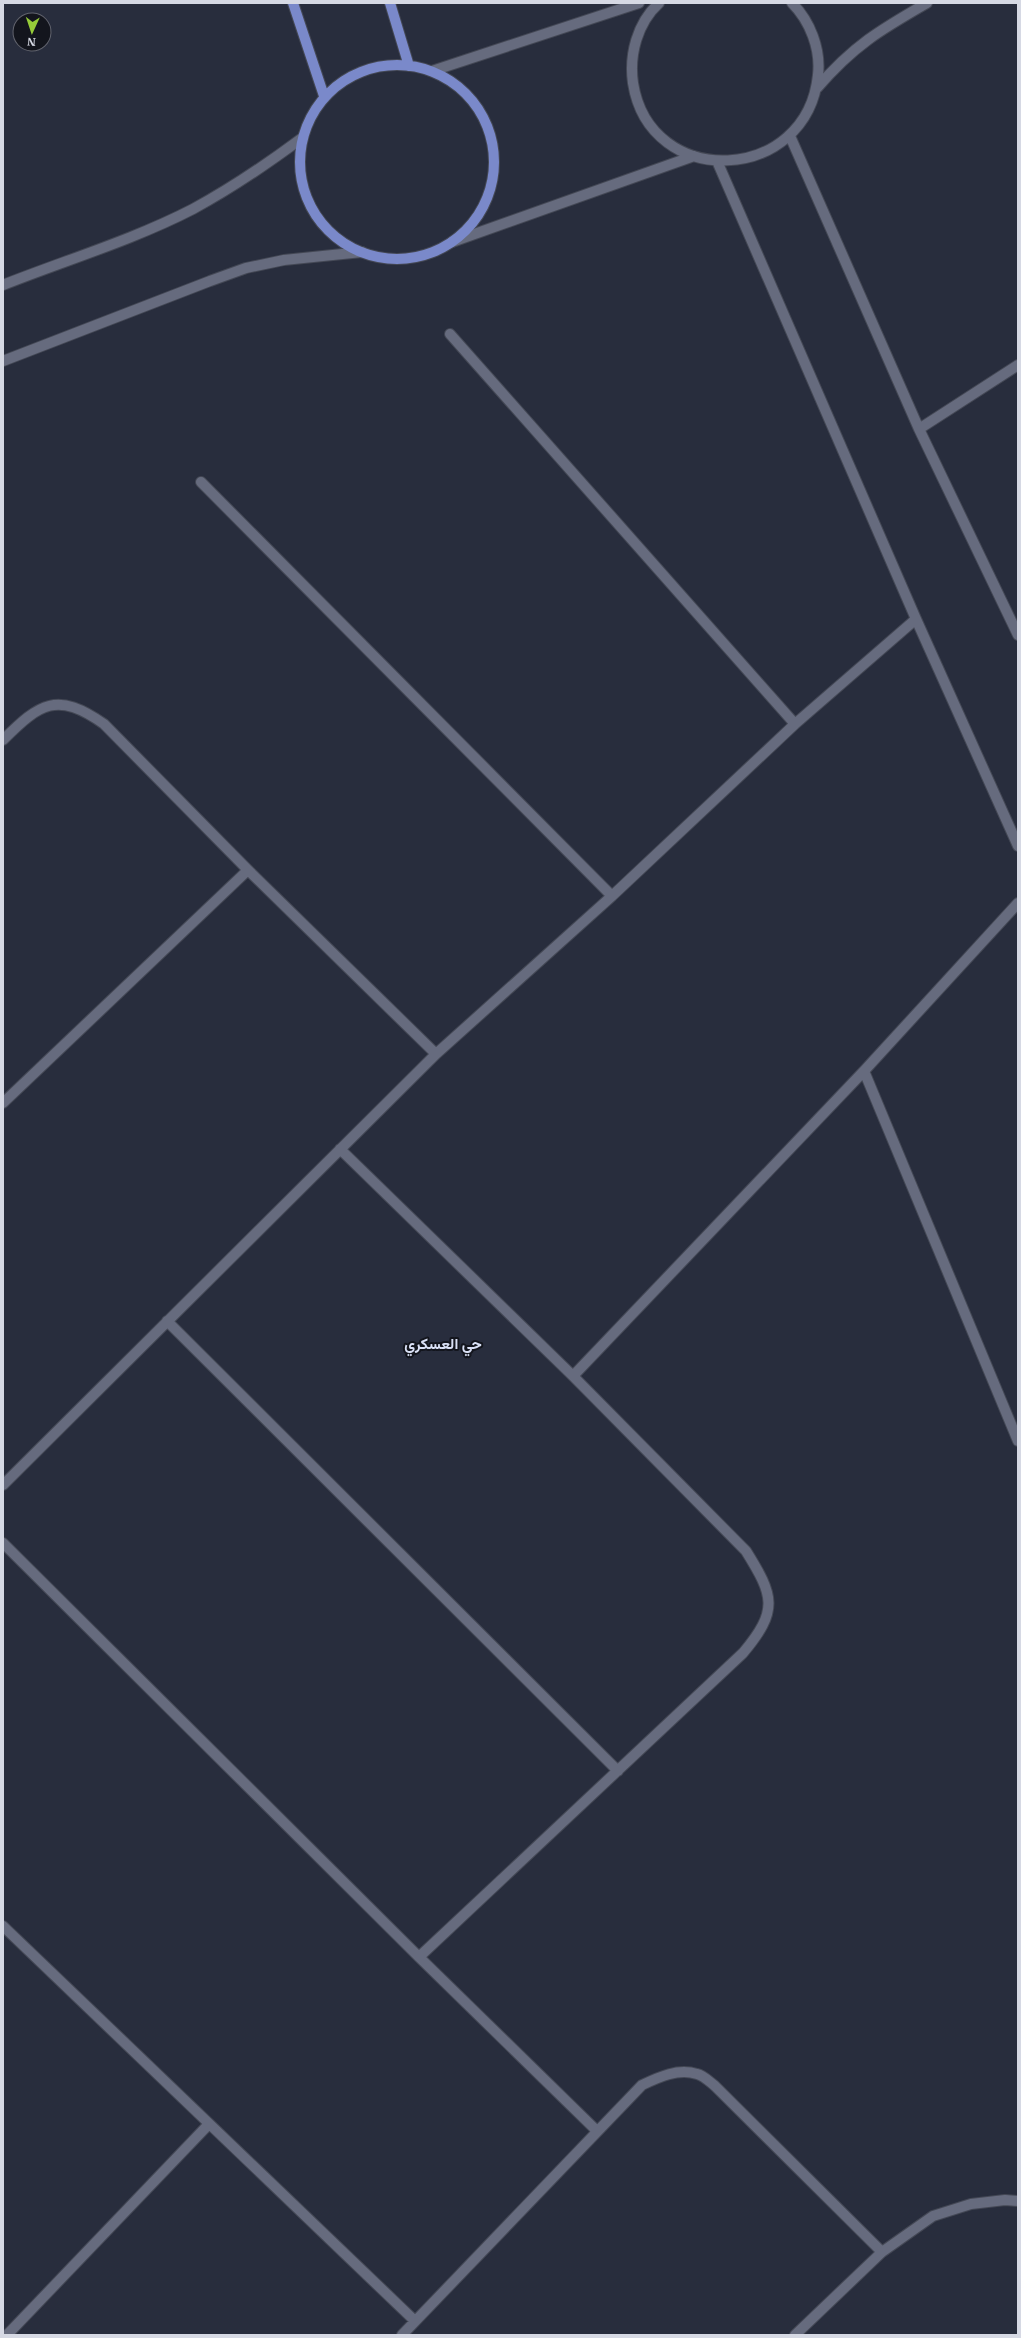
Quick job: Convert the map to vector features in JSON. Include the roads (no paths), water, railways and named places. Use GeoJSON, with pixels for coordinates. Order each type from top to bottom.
{"type":"FeatureCollection","features":[{"type":"Feature","properties":{"kind":"main road"},"geometry":{"type":"LineString","coordinates":[[293,3],[324,96]]}},
{"type":"Feature","properties":{"kind":"main road"},"geometry":{"type":"LineString","coordinates":[[390,3],[409,66]]}},
{"type":"Feature","properties":{"kind":"main road"},"geometry":{"type":"LineString","coordinates":[[386,65],[409,66],[432,71],[452,82],[470,98],[483,117],[492,139],[494,162],[491,185],[483,207],[469,226],[452,242],[431,252],[408,258],[385,258],[362,252],[341,241],[324,226],[310,206],[302,184],[299,161],[302,138],[311,116],[324,96],[342,82],[363,71],[386,65]]}},
{"type":"Feature","properties":{"kind":"street"},"geometry":{"type":"LineString","coordinates":[[432,71],[639,3]]}},
{"type":"Feature","properties":{"kind":"street"},"geometry":{"type":"LineString","coordinates":[[659,3],[641,27],[634,48],[631,71],[635,93],[643,114],[657,132],[674,146],[694,156],[716,161],[736,161],[756,157],[774,148],[790,136],[802,122],[811,106],[817,88],[819,66],[816,44],[807,22],[792,3]]}},
{"type":"Feature","properties":{"kind":"street"},"geometry":{"type":"LineString","coordinates":[[817,88],[836,65],[859,45],[884,27],[926,3]]}},
{"type":"Feature","properties":{"kind":"street"},"geometry":{"type":"LineString","coordinates":[[790,136],[919,429],[1018,635]]}},
{"type":"Feature","properties":{"kind":"street"},"geometry":{"type":"LineString","coordinates":[[3,285],[152,227],[192,209],[267,164],[302,138]]}},
{"type":"Feature","properties":{"kind":"street"},"geometry":{"type":"LineString","coordinates":[[452,242],[694,156]]}},
{"type":"Feature","properties":{"kind":"street"},"geometry":{"type":"LineString","coordinates":[[716,161],[916,620],[1018,846]]}},
{"type":"Feature","properties":{"kind":"street"},"geometry":{"type":"LineString","coordinates":[[3,362],[246,268],[284,260],[362,252]]}},
{"type":"Feature","properties":{"kind":"street"},"geometry":{"type":"LineString","coordinates":[[450,334],[795,724]]}},
{"type":"Feature","properties":{"kind":"street"},"geometry":{"type":"LineString","coordinates":[[919,429],[1018,365]]}},
{"type":"Feature","properties":{"kind":"street"},"geometry":{"type":"LineString","coordinates":[[201,482],[612,896]]}},
{"type":"Feature","properties":{"kind":"street"},"geometry":{"type":"LineString","coordinates":[[3,1485],[436,1054],[612,896],[795,724],[916,620]]}},
{"type":"Feature","properties":{"kind":"street"},"geometry":{"type":"LineString","coordinates":[[3,740],[24,720],[42,708],[64,705],[84,710],[104,724],[248,870],[436,1054]]}},
{"type":"Feature","properties":{"kind":"street"},"geometry":{"type":"LineString","coordinates":[[3,1103],[248,870]]}},
{"type":"Feature","properties":{"kind":"street"},"geometry":{"type":"LineString","coordinates":[[573,1376],[864,1071],[1018,903]]}},
{"type":"Feature","properties":{"kind":"street"},"geometry":{"type":"LineString","coordinates":[[864,1071],[1018,1441]]}},
{"type":"Feature","properties":{"kind":"street"},"geometry":{"type":"LineString","coordinates":[[340,1149],[573,1376],[746,1551],[765,1582],[770,1604],[760,1634],[743,1653],[419,1957]]}},
{"type":"Feature","properties":{"kind":"street"},"geometry":{"type":"LineString","coordinates":[[167,1321],[618,1771]]}},
{"type":"Feature","properties":{"kind":"street"},"geometry":{"type":"LineString","coordinates":[[3,1543],[419,1957],[597,2131]]}},
{"type":"Feature","properties":{"kind":"street"},"geometry":{"type":"LineString","coordinates":[[3,1926],[414,2321]]}},
{"type":"Feature","properties":{"kind":"street"},"geometry":{"type":"LineString","coordinates":[[402,2335],[642,2085],[663,2075],[681,2072],[698,2074],[716,2086],[882,2252]]}},
{"type":"Feature","properties":{"kind":"street"},"geometry":{"type":"LineString","coordinates":[[7,2335],[209,2124]]}},
{"type":"Feature","properties":{"kind":"street"},"geometry":{"type":"LineString","coordinates":[[796,2335],[882,2252],[933,2216],[971,2204],[1005,2200],[1018,2201]]}},
{"type":"Feature","properties":{"kind":"district","name":"حي العسكري"},"geometry":{"type":"Point","coordinates":[443,1343]}}]}
